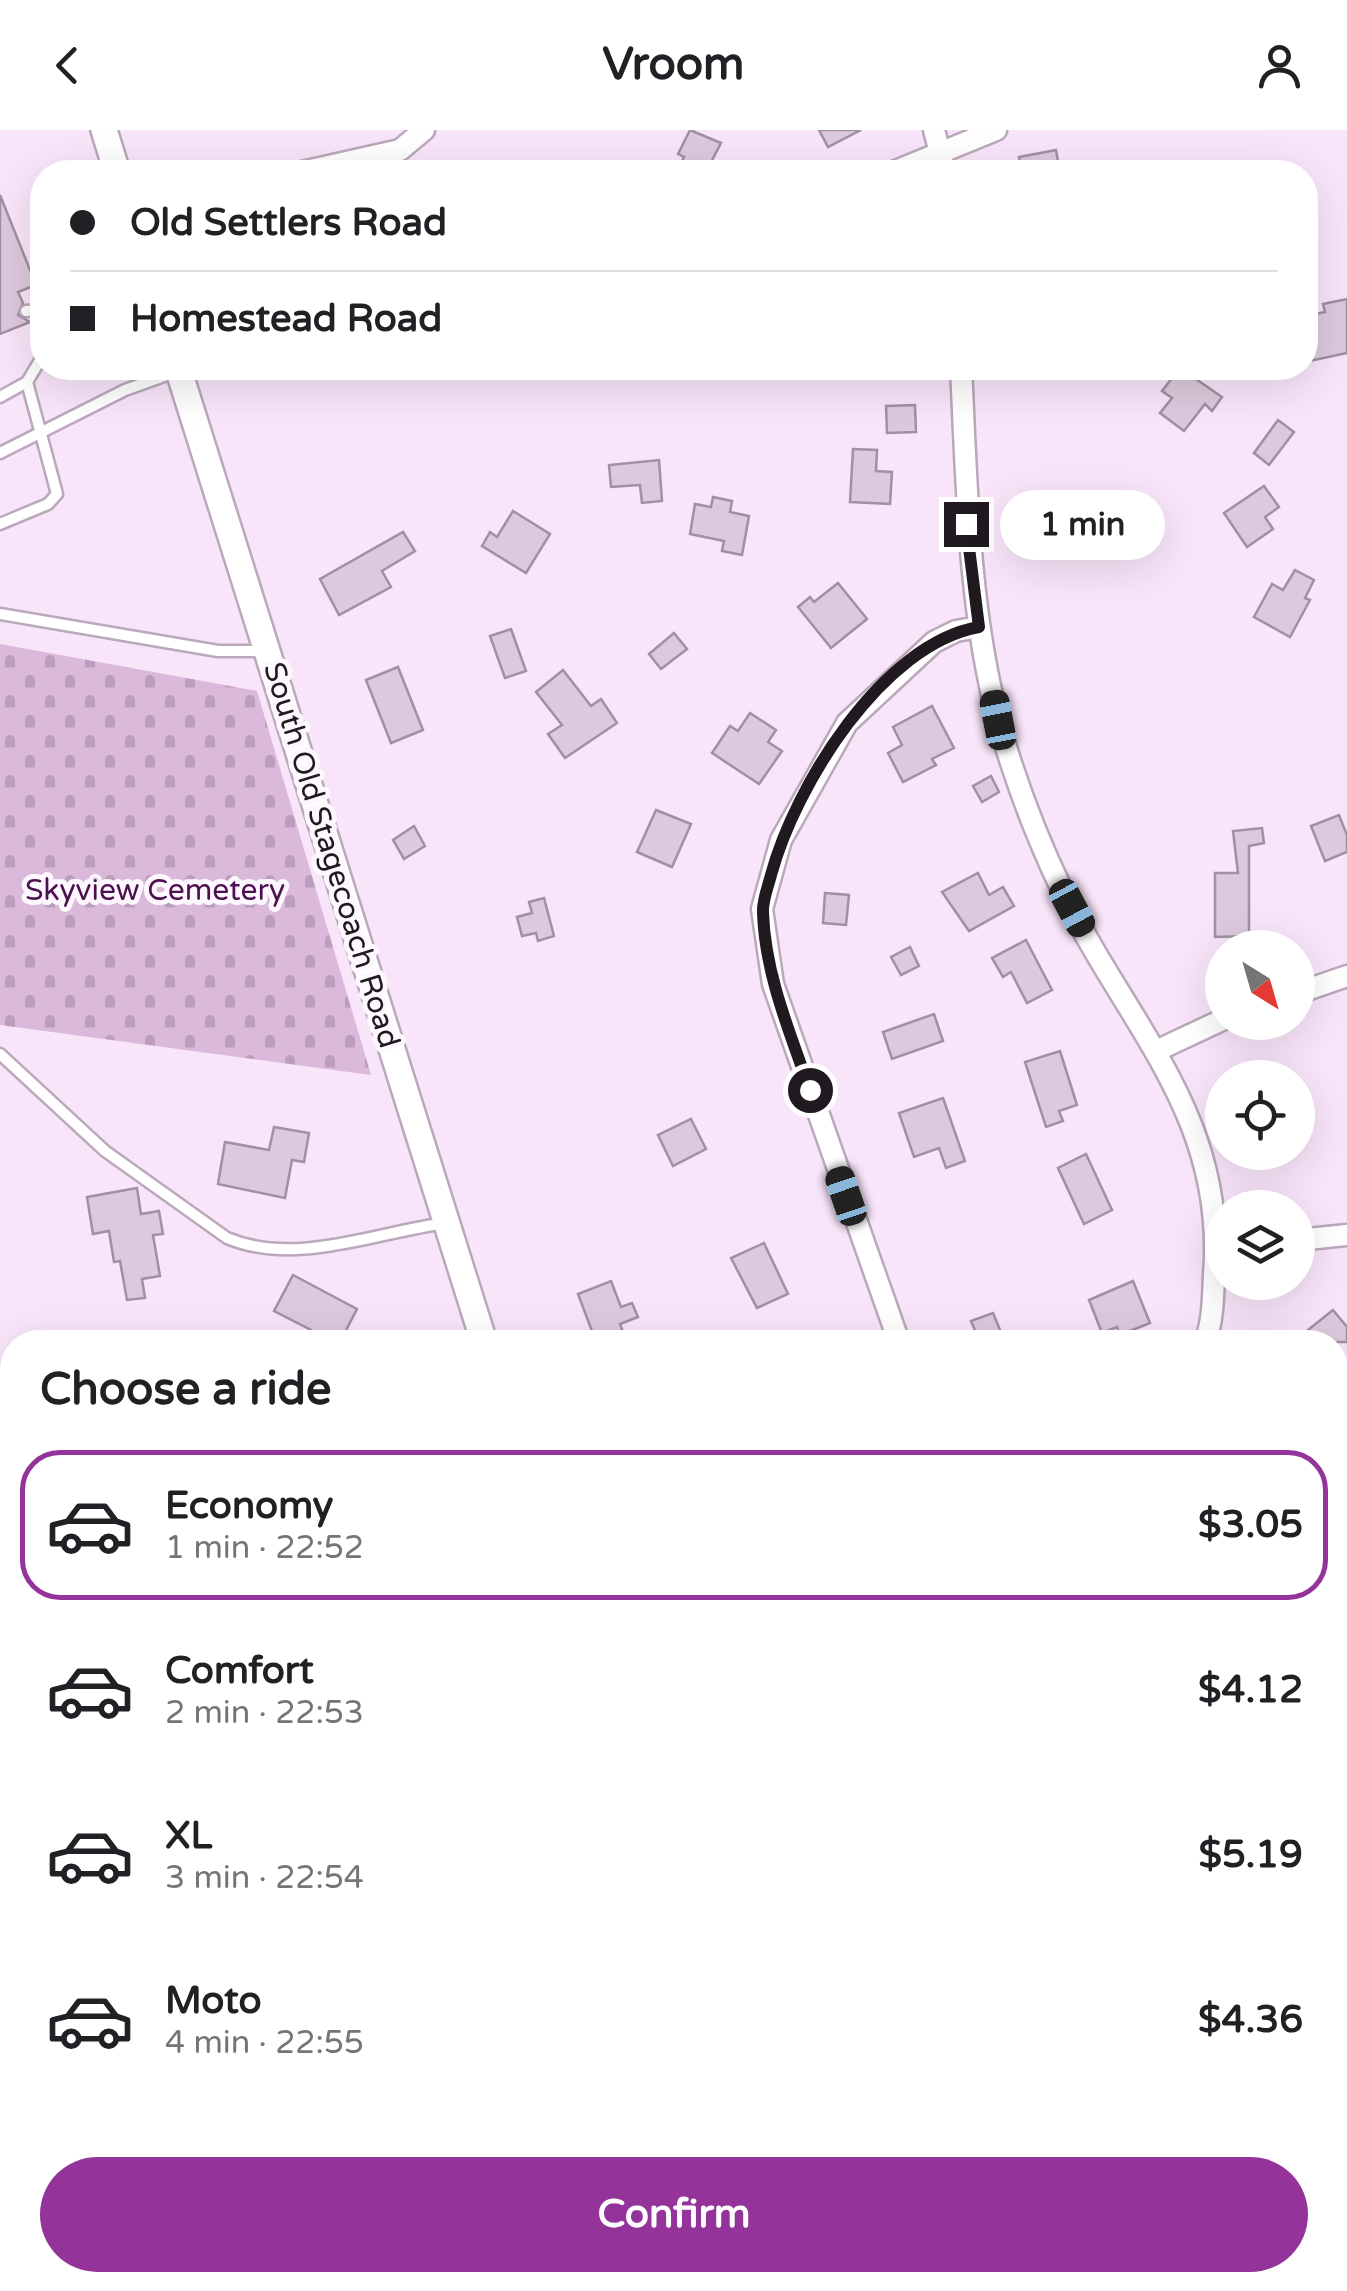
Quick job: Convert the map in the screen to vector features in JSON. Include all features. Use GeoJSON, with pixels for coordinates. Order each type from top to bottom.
{"type":"FeatureCollection","features":[{"type":"Feature","properties":{"kind":"street"},"geometry":{"type":"LineString","coordinates":[[104,130],[114,160]]}},
{"type":"Feature","properties":{"kind":"street"},"geometry":{"type":"LineString","coordinates":[[355,160],[400,150],[424,130]]}},
{"type":"Feature","properties":{"kind":"street"},"geometry":{"type":"LineString","coordinates":[[934,130],[943,160]]}},
{"type":"Feature","properties":{"kind":"street"},"geometry":{"type":"LineString","coordinates":[[949,160],[996,130]]}},
{"type":"Feature","properties":{"kind":"street","name":"South Old Stagecoach Road"},"geometry":{"type":"LineString","coordinates":[[182,380],[480,1330]]}},
{"type":"Feature","properties":{"kind":"street"},"geometry":{"type":"LineString","coordinates":[[962,380],[966,524],[979,627],[998,720],[1062,890],[1156,1051],[1191,1122],[1210,1190]]}},
{"type":"Feature","properties":{"kind":"street"},"geometry":{"type":"LineString","coordinates":[[895,1330],[773,984],[762,909],[780,840],[846,723],[934,642],[979,627]]}},
{"type":"Feature","properties":{"kind":"street"},"geometry":{"type":"LineString","coordinates":[[1315,987],[1347,976]]}},
{"type":"Feature","properties":{"kind":"street"},"geometry":{"type":"LineString","coordinates":[[1156,1051],[1205,1028]]}},
{"type":"Feature","properties":{"kind":"street"},"geometry":{"type":"LineString","coordinates":[[1315,1238],[1347,1234]]}},
{"type":"Feature","properties":{"kind":"street"},"geometry":{"type":"LineString","coordinates":[[1207,1330],[1212,1300]]}},
{"type":"Feature","properties":{"kind":"lane"},"geometry":{"type":"LineString","coordinates":[[26,311],[30,311]]}},
{"type":"Feature","properties":{"kind":"lane"},"geometry":{"type":"LineString","coordinates":[[0,380],[2,396],[30,377]]}},
{"type":"Feature","properties":{"kind":"lane"},"geometry":{"type":"LineString","coordinates":[[0,453],[41,430],[154,380]]}},
{"type":"Feature","properties":{"kind":"lane"},"geometry":{"type":"LineString","coordinates":[[0,524],[48,504],[57,494],[27,382]]}},
{"type":"Feature","properties":{"kind":"lane"},"geometry":{"type":"LineString","coordinates":[[0,614],[218,652],[268,651]]}},
{"type":"Feature","properties":{"kind":"lane"},"geometry":{"type":"LineString","coordinates":[[0,1054],[104,1151],[226,1238],[244,1246],[315,1250],[447,1222]]}},
{"type":"Feature","properties":{"kind":"green space","name":"Skyview Cemetery"},"geometry":{"type":"Polygon","coordinates":[[[0,644],[257,691],[371,1075],[0,1025],[0,644]]]}},
{"type":"Feature","properties":{"kind":"building"},"geometry":{"type":"Polygon","coordinates":[[[690,130],[721,143],[712,160],[682,160],[684,157],[678,154],[690,130]]]}},
{"type":"Feature","properties":{"kind":"building"},"geometry":{"type":"Polygon","coordinates":[[[819,130],[861,130],[828,147],[819,130]]]}},
{"type":"Feature","properties":{"kind":"building"},"geometry":{"type":"Polygon","coordinates":[[[1056,150],[1058,160],[1020,160],[1019,157],[1056,150]]]}},
{"type":"Feature","properties":{"kind":"building"},"geometry":{"type":"Polygon","coordinates":[[[0,195],[30,270],[30,287],[18,292],[23,303],[18,315],[30,322],[0,334],[0,195]]]}},
{"type":"Feature","properties":{"kind":"building"},"geometry":{"type":"Polygon","coordinates":[[[1347,299],[1347,353],[1318,359],[1318,313],[1325,312],[1323,304],[1347,299]]]}},
{"type":"Feature","properties":{"kind":"building"},"geometry":{"type":"Polygon","coordinates":[[[1171,380],[1197,380],[1222,397],[1212,411],[1205,404],[1184,431],[1160,413],[1172,398],[1162,391],[1171,380]]]}},
{"type":"Feature","properties":{"kind":"building"},"geometry":{"type":"Polygon","coordinates":[[[915,405],[916,432],[887,433],[886,406],[915,405]]]}},
{"type":"Feature","properties":{"kind":"building"},"geometry":{"type":"Polygon","coordinates":[[[1278,420],[1294,432],[1269,465],[1254,453],[1278,420]]]}},
{"type":"Feature","properties":{"kind":"building"},"geometry":{"type":"Polygon","coordinates":[[[853,449],[877,450],[876,471],[892,472],[890,504],[850,502],[853,449]]]}},
{"type":"Feature","properties":{"kind":"building"},"geometry":{"type":"Polygon","coordinates":[[[659,460],[662,501],[642,503],[640,485],[611,487],[609,465],[659,460]]]}},
{"type":"Feature","properties":{"kind":"building"},"geometry":{"type":"Polygon","coordinates":[[[1264,486],[1279,507],[1265,517],[1273,529],[1247,547],[1224,513],[1264,486]]]}},
{"type":"Feature","properties":{"kind":"building"},"geometry":{"type":"Polygon","coordinates":[[[713,497],[732,501],[730,512],[749,516],[742,555],[722,551],[724,541],[690,534],[695,504],[711,507],[713,497]]]}},
{"type":"Feature","properties":{"kind":"building"},"geometry":{"type":"Polygon","coordinates":[[[513,511],[550,534],[526,573],[482,546],[490,532],[497,537],[513,511]]]}},
{"type":"Feature","properties":{"kind":"building"},"geometry":{"type":"Polygon","coordinates":[[[403,532],[415,551],[382,571],[391,587],[339,615],[320,579],[403,532]]]}},
{"type":"Feature","properties":{"kind":"building"},"geometry":{"type":"Polygon","coordinates":[[[1295,570],[1314,580],[1305,598],[1310,600],[1290,637],[1254,617],[1272,584],[1283,590],[1295,570]]]}},
{"type":"Feature","properties":{"kind":"building"},"geometry":{"type":"Polygon","coordinates":[[[838,583],[867,619],[831,648],[798,607],[810,597],[814,602],[838,583]]]}},
{"type":"Feature","properties":{"kind":"building"},"geometry":{"type":"Polygon","coordinates":[[[511,629],[526,671],[505,678],[490,636],[511,629]]]}},
{"type":"Feature","properties":{"kind":"building"},"geometry":{"type":"Polygon","coordinates":[[[674,633],[687,649],[661,669],[649,654],[674,633]]]}},
{"type":"Feature","properties":{"kind":"building"},"geometry":{"type":"Polygon","coordinates":[[[398,667],[423,730],[391,743],[366,680],[398,667]]]}},
{"type":"Feature","properties":{"kind":"building"},"geometry":{"type":"Polygon","coordinates":[[[563,670],[591,706],[601,699],[617,723],[565,758],[548,734],[562,725],[536,692],[563,670]]]}},
{"type":"Feature","properties":{"kind":"building"},"geometry":{"type":"Polygon","coordinates":[[[932,706],[954,748],[932,759],[936,765],[903,782],[888,753],[902,745],[893,727],[932,706]]]}},
{"type":"Feature","properties":{"kind":"building"},"geometry":{"type":"Polygon","coordinates":[[[750,713],[776,730],[768,742],[782,751],[759,784],[712,753],[730,726],[738,731],[750,713]]]}},
{"type":"Feature","properties":{"kind":"building"},"geometry":{"type":"Polygon","coordinates":[[[991,776],[999,792],[982,802],[973,786],[991,776]]]}},
{"type":"Feature","properties":{"kind":"building"},"geometry":{"type":"Polygon","coordinates":[[[656,810],[691,824],[672,867],[637,852],[656,810]]]}},
{"type":"Feature","properties":{"kind":"building"},"geometry":{"type":"Polygon","coordinates":[[[1339,815],[1347,835],[1347,852],[1325,861],[1311,826],[1339,815]]]}},
{"type":"Feature","properties":{"kind":"building"},"geometry":{"type":"Polygon","coordinates":[[[414,826],[425,846],[404,859],[393,840],[414,826]]]}},
{"type":"Feature","properties":{"kind":"building"},"geometry":{"type":"Polygon","coordinates":[[[1262,828],[1264,843],[1249,846],[1249,930],[1215,930],[1215,873],[1238,873],[1233,831],[1262,828]]]}},
{"type":"Feature","properties":{"kind":"building"},"geometry":{"type":"Polygon","coordinates":[[[978,873],[989,895],[1003,887],[1014,906],[969,931],[942,892],[978,873]]]}},
{"type":"Feature","properties":{"kind":"building"},"geometry":{"type":"Polygon","coordinates":[[[825,893],[849,895],[846,925],[823,923],[825,893]]]}},
{"type":"Feature","properties":{"kind":"building"},"geometry":{"type":"Polygon","coordinates":[[[544,898],[554,936],[538,941],[536,933],[522,936],[517,917],[532,913],[529,902],[544,898]]]}},
{"type":"Feature","properties":{"kind":"building"},"geometry":{"type":"Polygon","coordinates":[[[1026,940],[1052,990],[1027,1003],[1011,972],[1003,977],[992,958],[1026,940]]]}},
{"type":"Feature","properties":{"kind":"building"},"geometry":{"type":"Polygon","coordinates":[[[910,947],[919,966],[901,975],[891,957],[910,947]]]}},
{"type":"Feature","properties":{"kind":"building"},"geometry":{"type":"Polygon","coordinates":[[[934,1014],[943,1041],[892,1059],[883,1032],[934,1014]]]}},
{"type":"Feature","properties":{"kind":"building"},"geometry":{"type":"Polygon","coordinates":[[[1060,1051],[1077,1105],[1059,1111],[1063,1121],[1046,1127],[1025,1062],[1060,1051]]]}},
{"type":"Feature","properties":{"kind":"building"},"geometry":{"type":"Polygon","coordinates":[[[943,1098],[965,1161],[946,1168],[939,1148],[914,1157],[899,1113],[943,1098]]]}},
{"type":"Feature","properties":{"kind":"building"},"geometry":{"type":"Polygon","coordinates":[[[691,1119],[706,1149],[673,1166],[658,1135],[691,1119]]]}},
{"type":"Feature","properties":{"kind":"building"},"geometry":{"type":"Polygon","coordinates":[[[274,1127],[309,1133],[304,1162],[292,1160],[285,1198],[218,1184],[225,1142],[269,1150],[274,1127]]]}},
{"type":"Feature","properties":{"kind":"building"},"geometry":{"type":"Polygon","coordinates":[[[1086,1154],[1112,1210],[1084,1224],[1058,1168],[1086,1154]]]}},
{"type":"Feature","properties":{"kind":"building"},"geometry":{"type":"Polygon","coordinates":[[[137,1188],[141,1214],[159,1211],[163,1234],[153,1235],[160,1276],[142,1279],[145,1298],[127,1300],[120,1261],[114,1262],[109,1231],[93,1234],[87,1197],[137,1188]]]}},
{"type":"Feature","properties":{"kind":"building"},"geometry":{"type":"Polygon","coordinates":[[[764,1243],[788,1294],[757,1308],[731,1258],[764,1243]]]}},
{"type":"Feature","properties":{"kind":"building"},"geometry":{"type":"Polygon","coordinates":[[[293,1275],[357,1309],[346,1330],[311,1330],[274,1311],[293,1275]]]}},
{"type":"Feature","properties":{"kind":"building"},"geometry":{"type":"Polygon","coordinates":[[[611,1281],[621,1307],[632,1303],[638,1317],[620,1324],[622,1330],[592,1330],[578,1294],[611,1281]]]}},
{"type":"Feature","properties":{"kind":"building"},"geometry":{"type":"Polygon","coordinates":[[[1133,1281],[1150,1323],[1132,1330],[1101,1330],[1089,1300],[1133,1281]]]}},
{"type":"Feature","properties":{"kind":"building"},"geometry":{"type":"Polygon","coordinates":[[[1333,1310],[1347,1327],[1347,1330],[1308,1330],[1333,1310]]]}},
{"type":"Feature","properties":{"kind":"building"},"geometry":{"type":"Polygon","coordinates":[[[993,1313],[1000,1330],[975,1330],[971,1321],[993,1313]]]}},
{"type":"Feature","properties":{"kind":"route"},"geometry":{"type":"LineString","coordinates":[[810,1090],[773,984],[762,909],[780,840],[846,723],[934,642],[956,631],[979,627],[966,524]]}}]}
